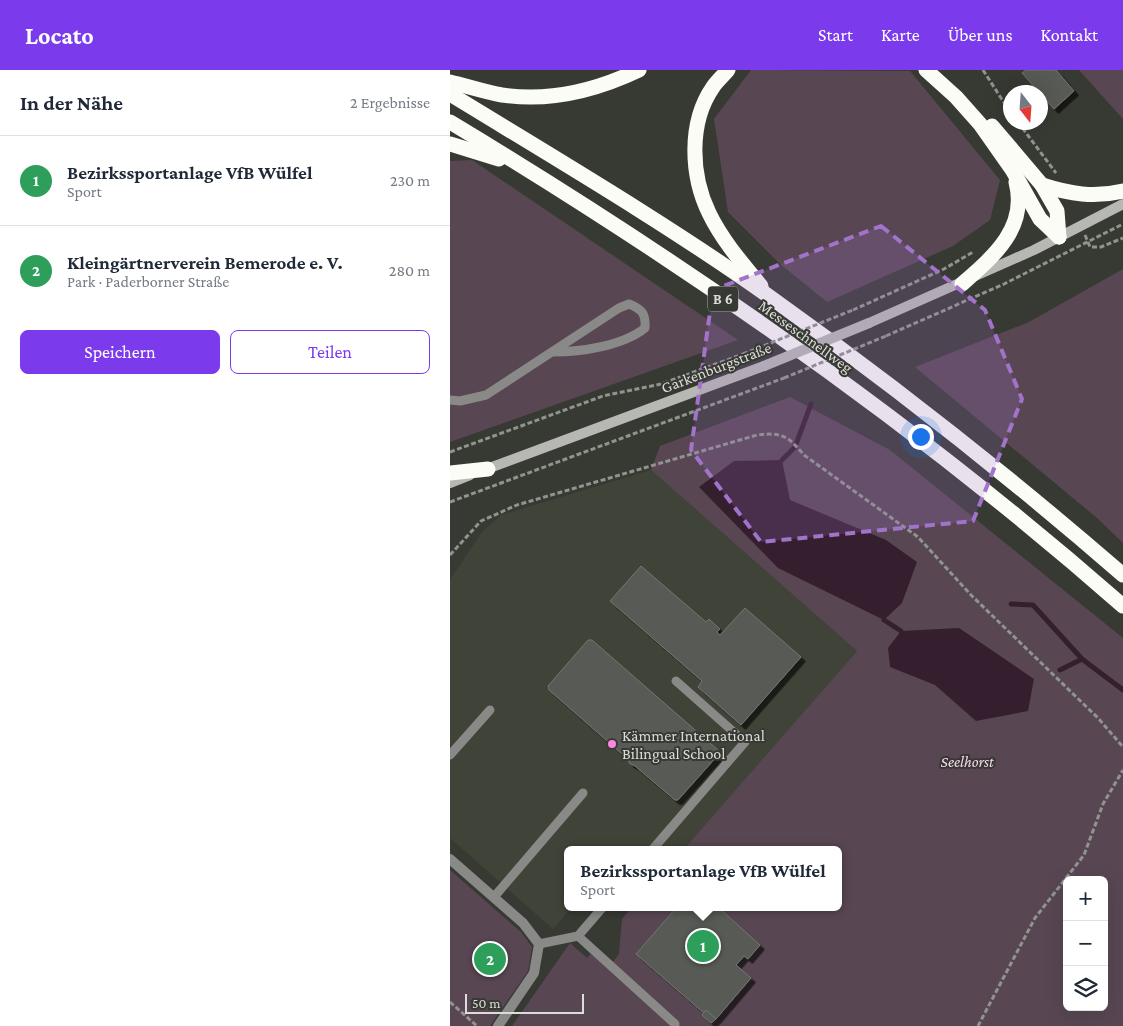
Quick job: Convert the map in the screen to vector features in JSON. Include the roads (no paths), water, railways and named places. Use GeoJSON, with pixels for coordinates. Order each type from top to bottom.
{"type":"FeatureCollection","features":[{"type":"Feature","properties":{"kind":"highway"},"geometry":{"type":"LineString","coordinates":[[450,82],[502,95],[542,97],[581,92],[616,81],[639,70]]}},
{"type":"Feature","properties":{"kind":"highway"},"geometry":{"type":"LineString","coordinates":[[728,70],[712,87],[702,109],[696,135],[695,162],[700,188],[709,212],[722,235],[769,297]]}},
{"type":"Feature","properties":{"kind":"highway"},"geometry":{"type":"LineString","coordinates":[[926,70],[956,97],[980,124],[1013,171],[1040,219],[1059,237]]}},
{"type":"Feature","properties":{"kind":"highway"},"geometry":{"type":"LineString","coordinates":[[940,70],[962,92],[1042,185],[1057,211],[1059,237]]}},
{"type":"Feature","properties":{"kind":"highway","name":"Messeschnellweg"},"geometry":{"type":"LineString","coordinates":[[450,94],[656,222],[769,297],[932,416],[1123,575]]}},
{"type":"Feature","properties":{"kind":"highway","name":"Messeschnellweg"},"geometry":{"type":"LineString","coordinates":[[450,122],[526,168],[650,248],[915,436],[1041,536],[1123,606]]}},
{"type":"Feature","properties":{"kind":"highway"},"geometry":{"type":"LineString","coordinates":[[450,144],[526,168]]}},
{"type":"Feature","properties":{"kind":"highway"},"geometry":{"type":"LineString","coordinates":[[962,284],[989,260],[1009,237],[1016,221],[1019,200],[1013,171]]}},
{"type":"Feature","properties":{"kind":"highway"},"geometry":{"type":"LineString","coordinates":[[1042,185],[1078,195],[1109,195],[1123,191]]}},
{"type":"Feature","properties":{"kind":"highway"},"geometry":{"type":"LineString","coordinates":[[450,473],[488,469]]}},
{"type":"Feature","properties":{"kind":"main road","name":"Garkenburgstraße"},"geometry":{"type":"LineString","coordinates":[[450,483],[764,366],[869,323],[962,284],[1123,204]]}},
{"type":"Feature","properties":{"kind":"street"},"geometry":{"type":"LineString","coordinates":[[450,859],[523,923],[539,944],[534,973],[498,1026]]}},
{"type":"Feature","properties":{"kind":"lane"},"geometry":{"type":"LineString","coordinates":[[450,400],[460,402],[486,395],[624,306],[629,304],[640,309],[646,317],[645,328],[636,335],[581,352],[553,352]]}},
{"type":"Feature","properties":{"kind":"lane"},"geometry":{"type":"LineString","coordinates":[[655,846],[745,742],[676,681]]}},
{"type":"Feature","properties":{"kind":"lane"},"geometry":{"type":"LineString","coordinates":[[450,755],[490,710]]}},
{"type":"Feature","properties":{"kind":"lane"},"geometry":{"type":"LineString","coordinates":[[494,897],[583,793]]}},
{"type":"Feature","properties":{"kind":"lane"},"geometry":{"type":"LineString","coordinates":[[539,944],[578,936],[600,911]]}},
{"type":"Feature","properties":{"kind":"lane"},"geometry":{"type":"LineString","coordinates":[[578,936],[675,1024]]}},
{"type":"Feature","properties":{"kind":"waterway"},"geometry":{"type":"LineString","coordinates":[[782,460],[795,447],[811,404]]}},
{"type":"Feature","properties":{"kind":"waterway"},"geometry":{"type":"LineString","coordinates":[[1011,604],[1033,605],[1082,659]]}},
{"type":"Feature","properties":{"kind":"waterway"},"geometry":{"type":"LineString","coordinates":[[884,620],[901,631]]}},
{"type":"Feature","properties":{"kind":"waterway"},"geometry":{"type":"LineString","coordinates":[[1060,670],[1082,659],[1123,690]]}},
{"type":"Feature","properties":{"kind":"place","name":"Kämmer International Bilingual School"},"geometry":{"type":"Point","coordinates":[612,744]}},
{"type":"Feature","properties":{"kind":"place","name":"Bezirkssportanlage VfB Wülfel"},"geometry":{"type":"Point","coordinates":[703,946]}},
{"type":"Feature","properties":{"kind":"place","name":"Kleingärtnerverein Bemerode e. V."},"geometry":{"type":"Point","coordinates":[490,959]}},
{"type":"Feature","properties":{"kind":"park label","name":"Seelhorst"},"geometry":{"type":"Point","coordinates":[967,761]}}]}
